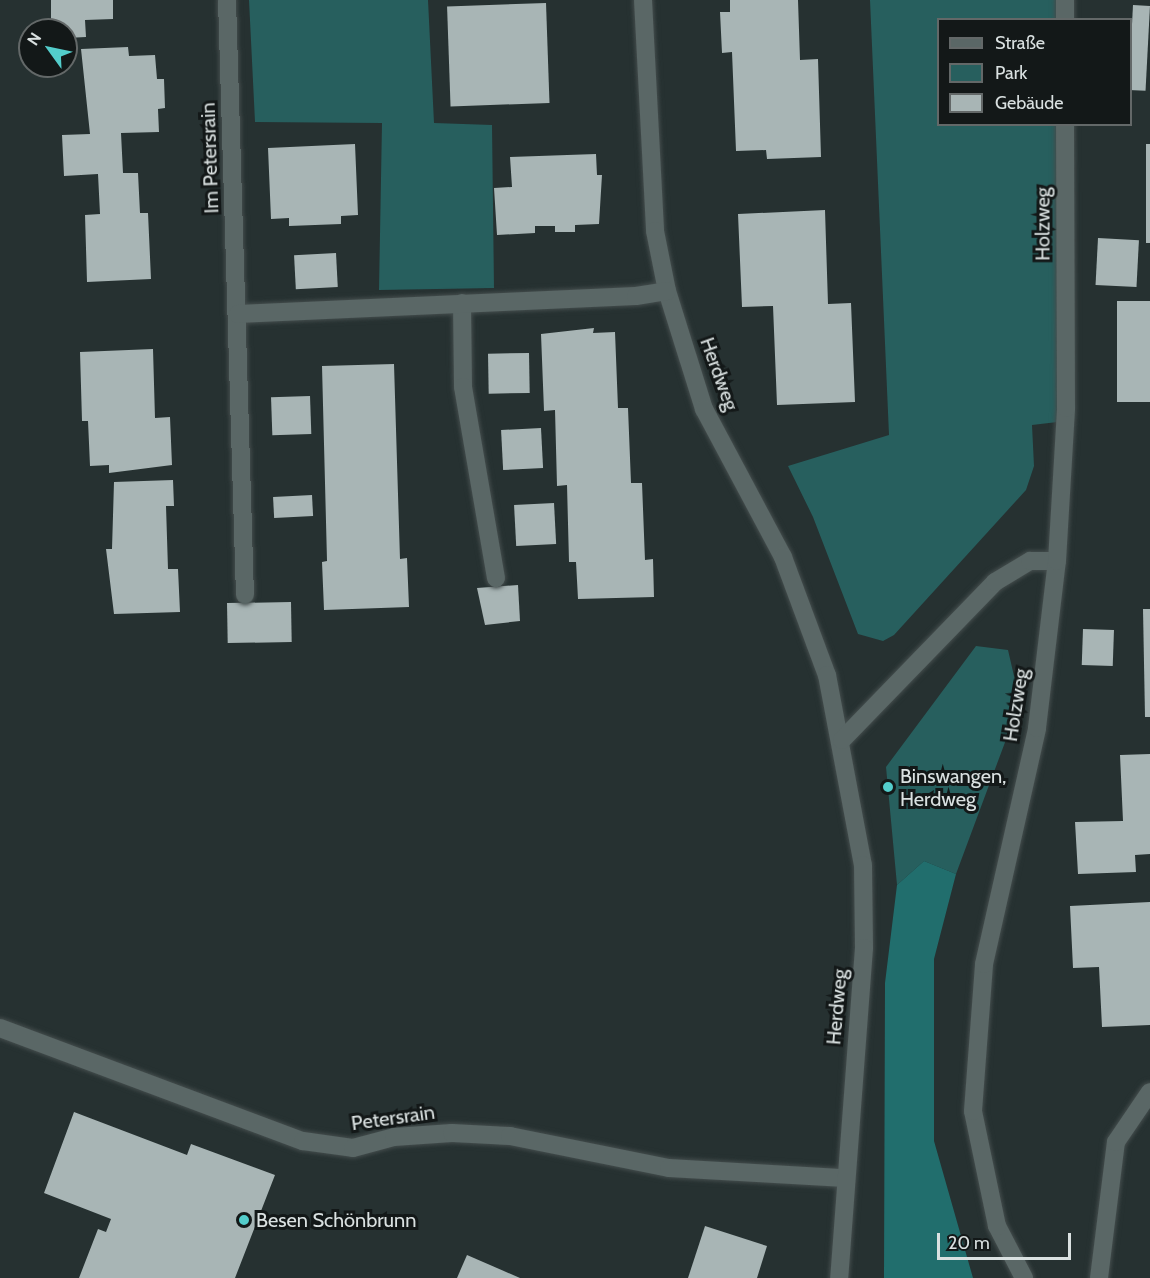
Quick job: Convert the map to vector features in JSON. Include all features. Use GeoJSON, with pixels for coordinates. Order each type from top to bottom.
{"type":"FeatureCollection","features":[{"type":"Feature","properties":{"kind":"street","name":"Im Petersrain"},"geometry":{"type":"LineString","coordinates":[[227,0],[245,595]]}},
{"type":"Feature","properties":{"kind":"street","name":"Herdweg"},"geometry":{"type":"LineString","coordinates":[[643,0],[655,231],[667,291],[704,409],[783,557],[826,675],[842,740],[863,865],[864,948],[839,1278]]}},
{"type":"Feature","properties":{"kind":"street"},"geometry":{"type":"LineString","coordinates":[[1065,0],[1065,18]]}},
{"type":"Feature","properties":{"kind":"street","name":"Holzweg"},"geometry":{"type":"LineString","coordinates":[[1024,1278],[998,1226],[973,1112],[984,964],[1037,729],[1058,561],[1066,414],[1065,126]]}},
{"type":"Feature","properties":{"kind":"street"},"geometry":{"type":"LineString","coordinates":[[238,314],[667,291]]}},
{"type":"Feature","properties":{"kind":"street"},"geometry":{"type":"LineString","coordinates":[[462,303],[463,387],[496,578]]}},
{"type":"Feature","properties":{"kind":"street"},"geometry":{"type":"LineString","coordinates":[[842,740],[995,582],[1030,561],[1058,561]]}},
{"type":"Feature","properties":{"kind":"street","name":"Petersrain"},"geometry":{"type":"LineString","coordinates":[[0,1028],[303,1141],[353,1148],[394,1137],[487,1135],[669,1168],[845,1178]]}},
{"type":"Feature","properties":{"kind":"street"},"geometry":{"type":"LineString","coordinates":[[1099,1278],[1116,1142],[1150,1092]]}},
{"type":"Feature","properties":{"kind":"green space"},"geometry":{"type":"Polygon","coordinates":[[[249,0],[428,0],[434,123],[492,125],[494,288],[379,290],[382,123],[255,122],[249,0]]]}},
{"type":"Feature","properties":{"kind":"green space"},"geometry":{"type":"Polygon","coordinates":[[[870,0],[1063,0],[1063,18],[937,18],[937,126],[1064,126],[1066,421],[1032,425],[1034,466],[1026,490],[894,635],[883,641],[858,634],[813,517],[788,466],[889,435],[870,0]]]}},
{"type":"Feature","properties":{"kind":"green space"},"geometry":{"type":"Polygon","coordinates":[[[976,646],[1008,650],[1020,702],[956,874],[924,861],[897,885],[886,767],[976,646]]]}},
{"type":"Feature","properties":{"kind":"shaded area"},"geometry":{"type":"Polygon","coordinates":[[[924,861],[956,874],[934,959],[934,1141],[973,1278],[884,1278],[885,983],[897,885],[924,861]]]}},
{"type":"Feature","properties":{"kind":"building"},"geometry":{"type":"Polygon","coordinates":[[[51,0],[113,0],[113,19],[85,20],[86,37],[78,37],[78,18],[51,18],[51,0]]]}},
{"type":"Feature","properties":{"kind":"building"},"geometry":{"type":"Polygon","coordinates":[[[730,0],[798,0],[800,60],[818,59],[821,157],[767,159],[766,150],[736,151],[732,52],[722,53],[720,12],[730,12],[730,0]]]}},
{"type":"Feature","properties":{"kind":"building"},"geometry":{"type":"Polygon","coordinates":[[[546,3],[549,103],[451,106],[447,6],[546,3]]]}},
{"type":"Feature","properties":{"kind":"building"},"geometry":{"type":"Polygon","coordinates":[[[1133,5],[1150,6],[1146,91],[1132,90],[1133,5]]]}},
{"type":"Feature","properties":{"kind":"building"},"geometry":{"type":"Polygon","coordinates":[[[128,47],[129,56],[155,55],[157,79],[164,79],[165,108],[158,109],[159,132],[121,133],[123,173],[138,173],[140,213],[148,213],[151,279],[87,282],[85,215],[100,214],[98,174],[64,176],[62,135],[90,134],[81,49],[128,47]]]}},
{"type":"Feature","properties":{"kind":"building"},"geometry":{"type":"Polygon","coordinates":[[[355,144],[358,215],[341,216],[341,224],[289,226],[289,218],[271,219],[268,148],[355,144]]]}},
{"type":"Feature","properties":{"kind":"building"},"geometry":{"type":"Polygon","coordinates":[[[1146,144],[1150,144],[1150,243],[1146,243],[1146,144]]]}},
{"type":"Feature","properties":{"kind":"building"},"geometry":{"type":"Polygon","coordinates":[[[596,154],[597,175],[602,175],[599,224],[575,225],[575,232],[555,232],[555,226],[535,226],[535,233],[497,235],[494,188],[512,187],[510,157],[596,154]]]}},
{"type":"Feature","properties":{"kind":"building"},"geometry":{"type":"Polygon","coordinates":[[[825,210],[828,304],[851,303],[855,402],[777,405],[773,306],[742,307],[738,214],[825,210]]]}},
{"type":"Feature","properties":{"kind":"building"},"geometry":{"type":"Polygon","coordinates":[[[1098,238],[1139,240],[1136,287],[1096,285],[1098,238]]]}},
{"type":"Feature","properties":{"kind":"building"},"geometry":{"type":"Polygon","coordinates":[[[336,253],[338,287],[296,289],[294,255],[336,253]]]}},
{"type":"Feature","properties":{"kind":"building"},"geometry":{"type":"Polygon","coordinates":[[[1117,301],[1150,301],[1150,402],[1117,402],[1117,301]]]}},
{"type":"Feature","properties":{"kind":"building"},"geometry":{"type":"Polygon","coordinates":[[[594,328],[593,333],[615,332],[618,408],[628,408],[631,483],[642,483],[645,560],[653,559],[654,597],[578,599],[576,562],[569,562],[567,485],[557,486],[555,410],[544,411],[541,334],[594,328]]]}},
{"type":"Feature","properties":{"kind":"building"},"geometry":{"type":"Polygon","coordinates":[[[153,349],[155,418],[170,417],[172,465],[109,473],[109,465],[90,466],[88,421],[82,421],[80,352],[153,349]]]}},
{"type":"Feature","properties":{"kind":"building"},"geometry":{"type":"Polygon","coordinates":[[[529,353],[530,393],[489,394],[488,354],[529,353]]]}},
{"type":"Feature","properties":{"kind":"building"},"geometry":{"type":"Polygon","coordinates":[[[394,364],[400,559],[407,558],[409,607],[324,610],[322,562],[327,561],[322,366],[394,364]]]}},
{"type":"Feature","properties":{"kind":"building"},"geometry":{"type":"Polygon","coordinates":[[[310,396],[311,434],[272,435],[271,397],[310,396]]]}},
{"type":"Feature","properties":{"kind":"building"},"geometry":{"type":"Polygon","coordinates":[[[541,428],[543,468],[503,470],[501,430],[541,428]]]}},
{"type":"Feature","properties":{"kind":"building"},"geometry":{"type":"Polygon","coordinates":[[[173,480],[174,506],[166,506],[168,569],[178,569],[180,612],[114,614],[106,549],[112,549],[114,482],[173,480]]]}},
{"type":"Feature","properties":{"kind":"building"},"geometry":{"type":"Polygon","coordinates":[[[312,495],[313,516],[274,518],[273,497],[312,495]]]}},
{"type":"Feature","properties":{"kind":"building"},"geometry":{"type":"Polygon","coordinates":[[[554,503],[556,544],[516,546],[514,505],[554,503]]]}},
{"type":"Feature","properties":{"kind":"building"},"geometry":{"type":"Polygon","coordinates":[[[518,585],[520,621],[485,625],[477,588],[518,585]]]}},
{"type":"Feature","properties":{"kind":"building"},"geometry":{"type":"Polygon","coordinates":[[[291,602],[292,642],[228,643],[227,603],[291,602]]]}},
{"type":"Feature","properties":{"kind":"building"},"geometry":{"type":"Polygon","coordinates":[[[1143,609],[1150,609],[1150,717],[1145,717],[1143,609]]]}},
{"type":"Feature","properties":{"kind":"building"},"geometry":{"type":"Polygon","coordinates":[[[1083,629],[1114,630],[1113,666],[1082,665],[1083,629]]]}},
{"type":"Feature","properties":{"kind":"building"},"geometry":{"type":"Polygon","coordinates":[[[1150,754],[1150,854],[1135,855],[1136,872],[1078,874],[1075,822],[1123,821],[1120,755],[1150,754]]]}},
{"type":"Feature","properties":{"kind":"building"},"geometry":{"type":"Polygon","coordinates":[[[1150,902],[1150,1025],[1102,1027],[1099,967],[1073,968],[1070,906],[1150,902]]]}},
{"type":"Feature","properties":{"kind":"building"},"geometry":{"type":"Polygon","coordinates":[[[74,1112],[187,1155],[191,1144],[275,1175],[235,1278],[79,1278],[98,1229],[106,1232],[111,1219],[44,1193],[74,1112]]]}},
{"type":"Feature","properties":{"kind":"building"},"geometry":{"type":"Polygon","coordinates":[[[705,1226],[767,1246],[757,1278],[688,1278],[705,1226]]]}},
{"type":"Feature","properties":{"kind":"building"},"geometry":{"type":"Polygon","coordinates":[[[467,1255],[520,1278],[457,1278],[467,1255]]]}},
{"type":"Feature","properties":{"kind":"place","name":"Binswangen, Herdweg"},"geometry":{"type":"Point","coordinates":[888,787]}},
{"type":"Feature","properties":{"kind":"place","name":"Besen Schönbrunn"},"geometry":{"type":"Point","coordinates":[244,1220]}}]}
